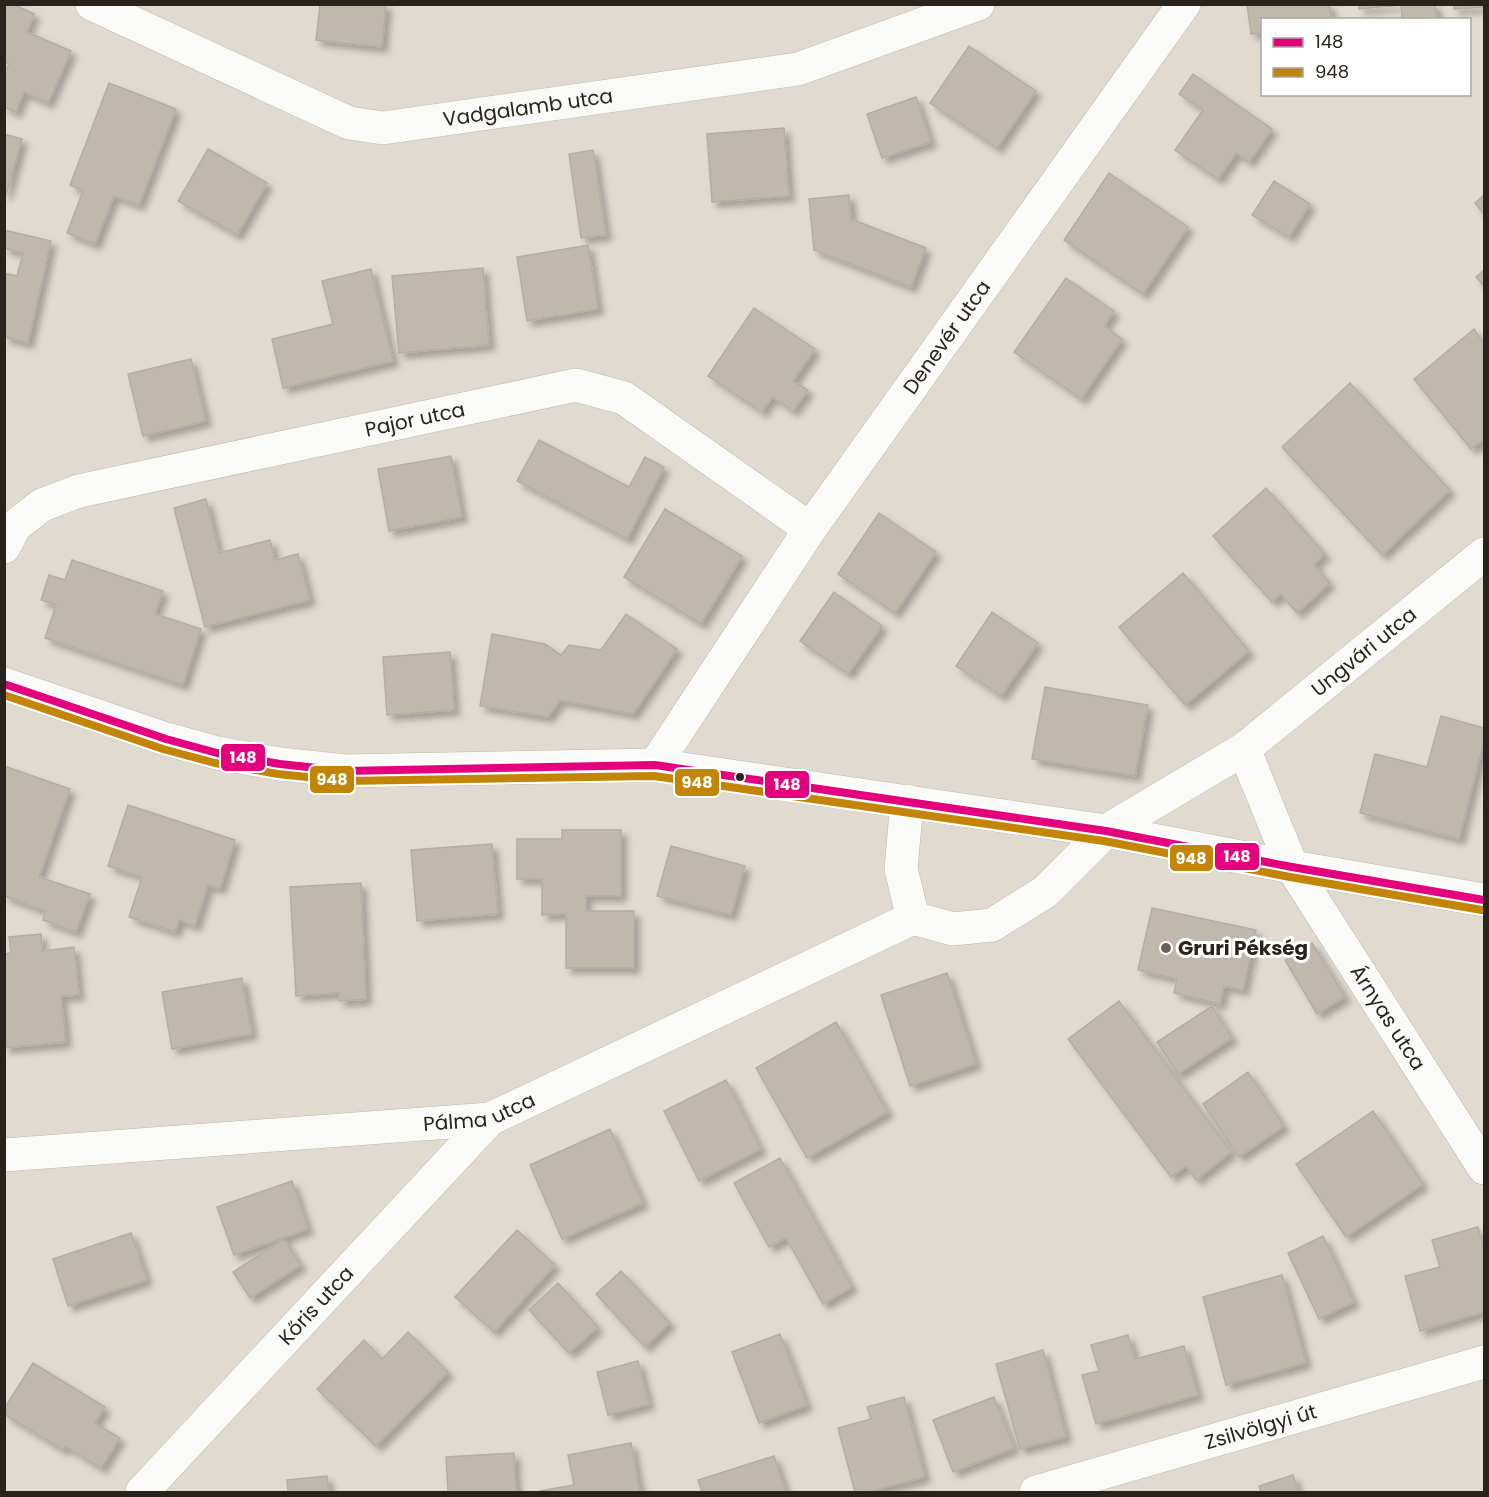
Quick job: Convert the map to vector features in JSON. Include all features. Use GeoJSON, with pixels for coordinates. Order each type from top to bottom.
{"type":"FeatureCollection","features":[{"type":"Feature","properties":{"kind":"street","name":"Vadgalamb utca"},"geometry":{"type":"LineString","coordinates":[[92,4],[349,123],[383,128],[798,69],[978,4]]}},
{"type":"Feature","properties":{"kind":"street","name":"Denevér utca"},"geometry":{"type":"LineString","coordinates":[[655,765],[810,529],[1184,4]]}},
{"type":"Feature","properties":{"kind":"street","name":"Pajor utca"},"geometry":{"type":"LineString","coordinates":[[4,547],[15,526],[42,505],[79,491],[576,386],[624,398],[810,529]]}},
{"type":"Feature","properties":{"kind":"street","name":"Ungvári utca"},"geometry":{"type":"LineString","coordinates":[[1106,831],[1244,749],[1485,554]]}},
{"type":"Feature","properties":{"kind":"street"},"geometry":{"type":"LineString","coordinates":[[4,684],[177,742],[217,753],[280,764],[345,771],[655,765],[1106,831],[1292,867],[1485,900]]}},
{"type":"Feature","properties":{"kind":"street"},"geometry":{"type":"LineString","coordinates":[[1244,749],[1292,867]]}},
{"type":"Feature","properties":{"kind":"street"},"geometry":{"type":"LineString","coordinates":[[907,801],[901,869],[913,918],[953,929],[992,925],[1045,892],[1106,831]]}},
{"type":"Feature","properties":{"kind":"street","name":"Árnyas utca"},"geometry":{"type":"LineString","coordinates":[[1292,867],[1485,1168]]}},
{"type":"Feature","properties":{"kind":"street","name":"Pálma utca"},"geometry":{"type":"LineString","coordinates":[[4,1155],[490,1119],[913,918]]}},
{"type":"Feature","properties":{"kind":"street","name":"Kőris utca"},"geometry":{"type":"LineString","coordinates":[[142,1492],[490,1119]]}},
{"type":"Feature","properties":{"kind":"street","name":"Zsilvölgyi út"},"geometry":{"type":"LineString","coordinates":[[1036,1492],[1485,1362]]}},
{"type":"Feature","properties":{"kind":"building"},"geometry":{"type":"Polygon","coordinates":[[[4,4],[13,4],[34,14],[27,32],[71,51],[48,103],[24,92],[16,112],[4,107],[4,73],[9,64],[4,62],[4,4]]]}},
{"type":"Feature","properties":{"kind":"building"},"geometry":{"type":"Polygon","coordinates":[[[320,4],[386,4],[382,47],[316,40],[320,4]]]}},
{"type":"Feature","properties":{"kind":"building"},"geometry":{"type":"Polygon","coordinates":[[[1247,4],[1329,4],[1332,18],[1261,18],[1261,32],[1251,34],[1247,4]]]}},
{"type":"Feature","properties":{"kind":"building"},"geometry":{"type":"Polygon","coordinates":[[[1359,4],[1435,4],[1437,18],[1402,18],[1401,5],[1359,9],[1359,4]]]}},
{"type":"Feature","properties":{"kind":"building"},"geometry":{"type":"Polygon","coordinates":[[[1454,4],[1484,4],[1484,7],[1454,9],[1454,4]]]}},
{"type":"Feature","properties":{"kind":"building"},"geometry":{"type":"Polygon","coordinates":[[[969,46],[1036,91],[997,148],[930,103],[969,46]]]}},
{"type":"Feature","properties":{"kind":"building"},"geometry":{"type":"Polygon","coordinates":[[[1193,74],[1272,129],[1249,162],[1236,153],[1218,179],[1175,150],[1203,110],[1179,94],[1193,74]]]}},
{"type":"Feature","properties":{"kind":"building"},"geometry":{"type":"Polygon","coordinates":[[[109,83],[176,109],[139,205],[114,196],[95,244],[67,233],[83,191],[70,185],[109,83]]]}},
{"type":"Feature","properties":{"kind":"building"},"geometry":{"type":"Polygon","coordinates":[[[916,97],[931,142],[882,158],[867,114],[916,97]]]}},
{"type":"Feature","properties":{"kind":"building"},"geometry":{"type":"Polygon","coordinates":[[[784,128],[789,196],[712,202],[707,134],[784,128]]]}},
{"type":"Feature","properties":{"kind":"building"},"geometry":{"type":"Polygon","coordinates":[[[4,134],[22,139],[6,195],[4,194],[4,134]]]}},
{"type":"Feature","properties":{"kind":"building"},"geometry":{"type":"Polygon","coordinates":[[[208,149],[267,183],[237,235],[178,201],[208,149]]]}},
{"type":"Feature","properties":{"kind":"building"},"geometry":{"type":"Polygon","coordinates":[[[593,150],[606,235],[581,238],[569,154],[593,150]]]}},
{"type":"Feature","properties":{"kind":"building"},"geometry":{"type":"Polygon","coordinates":[[[1109,173],[1188,227],[1143,294],[1064,240],[1109,173]]]}},
{"type":"Feature","properties":{"kind":"building"},"geometry":{"type":"Polygon","coordinates":[[[1274,181],[1310,204],[1289,237],[1252,215],[1274,181]]]}},
{"type":"Feature","properties":{"kind":"building"},"geometry":{"type":"Polygon","coordinates":[[[849,195],[851,219],[926,248],[911,287],[814,250],[809,199],[849,195]]]}},
{"type":"Feature","properties":{"kind":"building"},"geometry":{"type":"Polygon","coordinates":[[[1484,195],[1484,214],[1475,203],[1484,195]]]}},
{"type":"Feature","properties":{"kind":"building"},"geometry":{"type":"Polygon","coordinates":[[[4,230],[51,241],[28,343],[4,337],[4,273],[17,276],[23,253],[4,248],[4,230]]]}},
{"type":"Feature","properties":{"kind":"building"},"geometry":{"type":"Polygon","coordinates":[[[588,245],[598,309],[527,321],[517,257],[588,245]]]}},
{"type":"Feature","properties":{"kind":"building"},"geometry":{"type":"Polygon","coordinates":[[[483,268],[489,345],[399,353],[392,276],[483,268]]]}},
{"type":"Feature","properties":{"kind":"building"},"geometry":{"type":"Polygon","coordinates":[[[371,269],[393,361],[283,388],[272,339],[333,324],[322,281],[371,269]]]}},
{"type":"Feature","properties":{"kind":"building"},"geometry":{"type":"Polygon","coordinates":[[[1484,270],[1484,286],[1476,277],[1484,270]]]}},
{"type":"Feature","properties":{"kind":"building"},"geometry":{"type":"Polygon","coordinates":[[[1066,278],[1114,311],[1104,326],[1122,339],[1081,399],[1014,352],[1066,278]]]}},
{"type":"Feature","properties":{"kind":"building"},"geometry":{"type":"Polygon","coordinates":[[[754,308],[815,349],[793,381],[808,390],[793,411],[772,397],[762,412],[708,376],[754,308]]]}},
{"type":"Feature","properties":{"kind":"building"},"geometry":{"type":"Polygon","coordinates":[[[1474,329],[1484,343],[1484,439],[1471,449],[1414,379],[1474,329]]]}},
{"type":"Feature","properties":{"kind":"building"},"geometry":{"type":"Polygon","coordinates":[[[191,359],[206,421],[143,436],[128,374],[191,359]]]}},
{"type":"Feature","properties":{"kind":"building"},"geometry":{"type":"Polygon","coordinates":[[[1350,383],[1450,490],[1382,555],[1282,447],[1350,383]]]}},
{"type":"Feature","properties":{"kind":"building"},"geometry":{"type":"Polygon","coordinates":[[[539,440],[629,487],[645,457],[664,467],[627,539],[517,481],[539,440]]]}},
{"type":"Feature","properties":{"kind":"building"},"geometry":{"type":"Polygon","coordinates":[[[451,456],[462,517],[389,531],[378,469],[451,456]]]}},
{"type":"Feature","properties":{"kind":"building"},"geometry":{"type":"Polygon","coordinates":[[[1266,488],[1325,554],[1314,565],[1330,583],[1297,613],[1281,594],[1272,602],[1213,536],[1266,488]]]}},
{"type":"Feature","properties":{"kind":"building"},"geometry":{"type":"Polygon","coordinates":[[[206,499],[219,553],[270,540],[275,560],[298,554],[310,600],[205,627],[174,508],[206,499]]]}},
{"type":"Feature","properties":{"kind":"building"},"geometry":{"type":"Polygon","coordinates":[[[665,509],[742,556],[701,624],[624,577],[665,509]]]}},
{"type":"Feature","properties":{"kind":"building"},"geometry":{"type":"Polygon","coordinates":[[[879,513],[936,552],[895,613],[838,574],[879,513]]]}},
{"type":"Feature","properties":{"kind":"building"},"geometry":{"type":"Polygon","coordinates":[[[72,560],[163,591],[155,614],[201,629],[183,685],[45,638],[56,605],[41,600],[49,575],[65,580],[72,560]]]}},
{"type":"Feature","properties":{"kind":"building"},"geometry":{"type":"Polygon","coordinates":[[[1183,573],[1249,651],[1185,705],[1119,627],[1183,573]]]}},
{"type":"Feature","properties":{"kind":"building"},"geometry":{"type":"Polygon","coordinates":[[[834,592],[882,626],[848,674],[800,641],[834,592]]]}},
{"type":"Feature","properties":{"kind":"building"},"geometry":{"type":"Polygon","coordinates":[[[992,612],[1038,643],[1001,696],[956,666],[992,612]]]}},
{"type":"Feature","properties":{"kind":"building"},"geometry":{"type":"Polygon","coordinates":[[[626,614],[677,649],[633,714],[560,700],[548,717],[480,706],[492,634],[545,644],[561,655],[569,645],[601,650],[626,614]]]}},
{"type":"Feature","properties":{"kind":"building"},"geometry":{"type":"Polygon","coordinates":[[[450,652],[454,710],[387,715],[383,657],[450,652]]]}},
{"type":"Feature","properties":{"kind":"building"},"geometry":{"type":"Polygon","coordinates":[[[1045,687],[1148,705],[1135,776],[1032,759],[1045,687]]]}},
{"type":"Feature","properties":{"kind":"building"},"geometry":{"type":"Polygon","coordinates":[[[1441,716],[1484,728],[1484,741],[1459,839],[1360,813],[1375,754],[1427,767],[1441,716]]]}},
{"type":"Feature","properties":{"kind":"building"},"geometry":{"type":"Polygon","coordinates":[[[4,766],[70,789],[39,877],[90,894],[76,932],[43,920],[45,911],[4,896],[4,766]]]}},
{"type":"Feature","properties":{"kind":"building"},"geometry":{"type":"Polygon","coordinates":[[[128,805],[235,840],[220,889],[208,885],[195,926],[179,920],[175,932],[129,917],[142,877],[108,866],[128,805]]]}},
{"type":"Feature","properties":{"kind":"building"},"geometry":{"type":"Polygon","coordinates":[[[562,830],[621,830],[621,896],[586,896],[586,911],[634,911],[634,968],[566,968],[566,914],[542,915],[542,879],[517,879],[517,839],[562,839],[562,830]]]}},
{"type":"Feature","properties":{"kind":"building"},"geometry":{"type":"Polygon","coordinates":[[[492,844],[498,914],[417,921],[411,850],[492,844]]]}},
{"type":"Feature","properties":{"kind":"building"},"geometry":{"type":"Polygon","coordinates":[[[671,846],[745,866],[731,915],[657,896],[671,846]]]}},
{"type":"Feature","properties":{"kind":"building"},"geometry":{"type":"Polygon","coordinates":[[[361,883],[366,999],[339,1001],[339,993],[296,996],[290,887],[361,883]]]}},
{"type":"Feature","properties":{"kind":"building"},"geometry":{"type":"Polygon","coordinates":[[[1152,908],[1256,930],[1243,990],[1224,986],[1220,1004],[1174,993],[1177,979],[1138,970],[1152,908]]]}},
{"type":"Feature","properties":{"kind":"building"},"geometry":{"type":"Polygon","coordinates":[[[41,934],[42,951],[74,947],[79,995],[61,996],[66,1042],[4,1048],[4,954],[11,953],[9,937],[41,934]]]}},
{"type":"Feature","properties":{"kind":"building"},"geometry":{"type":"Polygon","coordinates":[[[1312,943],[1345,997],[1317,1014],[1285,960],[1312,943]]]}},
{"type":"Feature","properties":{"kind":"building"},"geometry":{"type":"Polygon","coordinates":[[[947,973],[976,1064],[910,1086],[881,995],[947,973]]]}},
{"type":"Feature","properties":{"kind":"building"},"geometry":{"type":"Polygon","coordinates":[[[242,978],[252,1034],[172,1049],[162,992],[242,978]]]}},
{"type":"Feature","properties":{"kind":"building"},"geometry":{"type":"Polygon","coordinates":[[[1119,1001],[1231,1152],[1196,1180],[1186,1166],[1171,1177],[1068,1039],[1119,1001]]]}},
{"type":"Feature","properties":{"kind":"building"},"geometry":{"type":"Polygon","coordinates":[[[1212,1006],[1232,1038],[1178,1074],[1157,1042],[1212,1006]]]}},
{"type":"Feature","properties":{"kind":"building"},"geometry":{"type":"Polygon","coordinates":[[[836,1022],[888,1112],[807,1158],[756,1068],[836,1022]]]}},
{"type":"Feature","properties":{"kind":"building"},"geometry":{"type":"Polygon","coordinates":[[[1248,1072],[1284,1126],[1239,1157],[1203,1104],[1248,1072]]]}},
{"type":"Feature","properties":{"kind":"building"},"geometry":{"type":"Polygon","coordinates":[[[726,1080],[761,1149],[699,1181],[664,1111],[726,1080]]]}},
{"type":"Feature","properties":{"kind":"building"},"geometry":{"type":"Polygon","coordinates":[[[1373,1111],[1423,1184],[1346,1237],[1296,1164],[1373,1111]]]}},
{"type":"Feature","properties":{"kind":"building"},"geometry":{"type":"Polygon","coordinates":[[[610,1129],[643,1203],[562,1239],[530,1165],[610,1129]]]}},
{"type":"Feature","properties":{"kind":"building"},"geometry":{"type":"Polygon","coordinates":[[[780,1158],[852,1287],[823,1304],[786,1238],[769,1247],[734,1183],[780,1158]]]}},
{"type":"Feature","properties":{"kind":"building"},"geometry":{"type":"Polygon","coordinates":[[[292,1181],[308,1229],[234,1255],[217,1207],[292,1181]]]}},
{"type":"Feature","properties":{"kind":"building"},"geometry":{"type":"Polygon","coordinates":[[[1478,1227],[1484,1250],[1484,1312],[1420,1331],[1405,1276],[1440,1267],[1432,1240],[1478,1227]]]}},
{"type":"Feature","properties":{"kind":"building"},"geometry":{"type":"Polygon","coordinates":[[[517,1230],[555,1265],[494,1332],[455,1297],[517,1230]]]}},
{"type":"Feature","properties":{"kind":"building"},"geometry":{"type":"Polygon","coordinates":[[[131,1233],[147,1280],[68,1306],[53,1259],[131,1233]]]}},
{"type":"Feature","properties":{"kind":"building"},"geometry":{"type":"Polygon","coordinates":[[[1323,1236],[1354,1302],[1319,1319],[1288,1253],[1323,1236]]]}},
{"type":"Feature","properties":{"kind":"building"},"geometry":{"type":"Polygon","coordinates":[[[284,1239],[301,1265],[250,1298],[233,1272],[284,1239]]]}},
{"type":"Feature","properties":{"kind":"building"},"geometry":{"type":"Polygon","coordinates":[[[621,1271],[670,1323],[645,1347],[596,1294],[621,1271]]]}},
{"type":"Feature","properties":{"kind":"building"},"geometry":{"type":"Polygon","coordinates":[[[1282,1275],[1306,1363],[1226,1385],[1203,1297],[1282,1275]]]}},
{"type":"Feature","properties":{"kind":"building"},"geometry":{"type":"Polygon","coordinates":[[[558,1283],[598,1327],[569,1353],[529,1310],[558,1283]]]}},
{"type":"Feature","properties":{"kind":"building"},"geometry":{"type":"Polygon","coordinates":[[[408,1332],[448,1372],[376,1446],[317,1389],[364,1340],[382,1359],[408,1332]]]}},
{"type":"Feature","properties":{"kind":"building"},"geometry":{"type":"Polygon","coordinates":[[[780,1334],[807,1405],[759,1423],[732,1352],[780,1334]]]}},
{"type":"Feature","properties":{"kind":"building"},"geometry":{"type":"Polygon","coordinates":[[[1128,1335],[1135,1359],[1184,1346],[1198,1395],[1096,1424],[1082,1375],[1099,1371],[1091,1345],[1128,1335]]]}},
{"type":"Feature","properties":{"kind":"building"},"geometry":{"type":"Polygon","coordinates":[[[1043,1350],[1066,1437],[1020,1449],[996,1364],[1043,1350]]]}},
{"type":"Feature","properties":{"kind":"building"},"geometry":{"type":"Polygon","coordinates":[[[638,1361],[649,1404],[608,1415],[597,1372],[638,1361]]]}},
{"type":"Feature","properties":{"kind":"building"},"geometry":{"type":"Polygon","coordinates":[[[33,1363],[105,1407],[95,1423],[120,1438],[101,1468],[65,1446],[63,1450],[4,1414],[4,1409],[33,1363]]]}},
{"type":"Feature","properties":{"kind":"building"},"geometry":{"type":"Polygon","coordinates":[[[904,1397],[925,1477],[867,1492],[855,1492],[838,1428],[871,1419],[867,1407],[904,1397]]]}},
{"type":"Feature","properties":{"kind":"building"},"geometry":{"type":"Polygon","coordinates":[[[994,1397],[1014,1448],[953,1472],[933,1420],[994,1397]]]}},
{"type":"Feature","properties":{"kind":"building"},"geometry":{"type":"Polygon","coordinates":[[[631,1443],[640,1492],[540,1492],[574,1485],[568,1455],[631,1443]]]}},
{"type":"Feature","properties":{"kind":"building"},"geometry":{"type":"Polygon","coordinates":[[[514,1453],[516,1492],[448,1492],[446,1457],[514,1453]]]}},
{"type":"Feature","properties":{"kind":"building"},"geometry":{"type":"Polygon","coordinates":[[[774,1456],[786,1492],[702,1492],[698,1480],[774,1456]]]}},
{"type":"Feature","properties":{"kind":"building"},"geometry":{"type":"Polygon","coordinates":[[[1293,1475],[1298,1492],[1261,1492],[1259,1486],[1293,1475]]]}},
{"type":"Feature","properties":{"kind":"building"},"geometry":{"type":"Polygon","coordinates":[[[327,1476],[329,1492],[288,1492],[287,1480],[327,1476]]]}},
{"type":"Feature","properties":{"kind":"transit line","name":"148"},"geometry":{"type":"LineString","coordinates":[[4,684],[166,739],[217,753],[280,764],[345,771],[655,765],[1106,831],[1292,867],[1484,900]]}},
{"type":"Feature","properties":{"kind":"transit line","name":"948"},"geometry":{"type":"LineString","coordinates":[[4,695],[163,749],[215,763],[278,774],[345,781],[654,776],[1104,841],[1290,877],[1482,910]]}},
{"type":"Feature","properties":{"kind":"place","name":"Gruri Pékség"},"geometry":{"type":"Point","coordinates":[1166,948]}}]}
